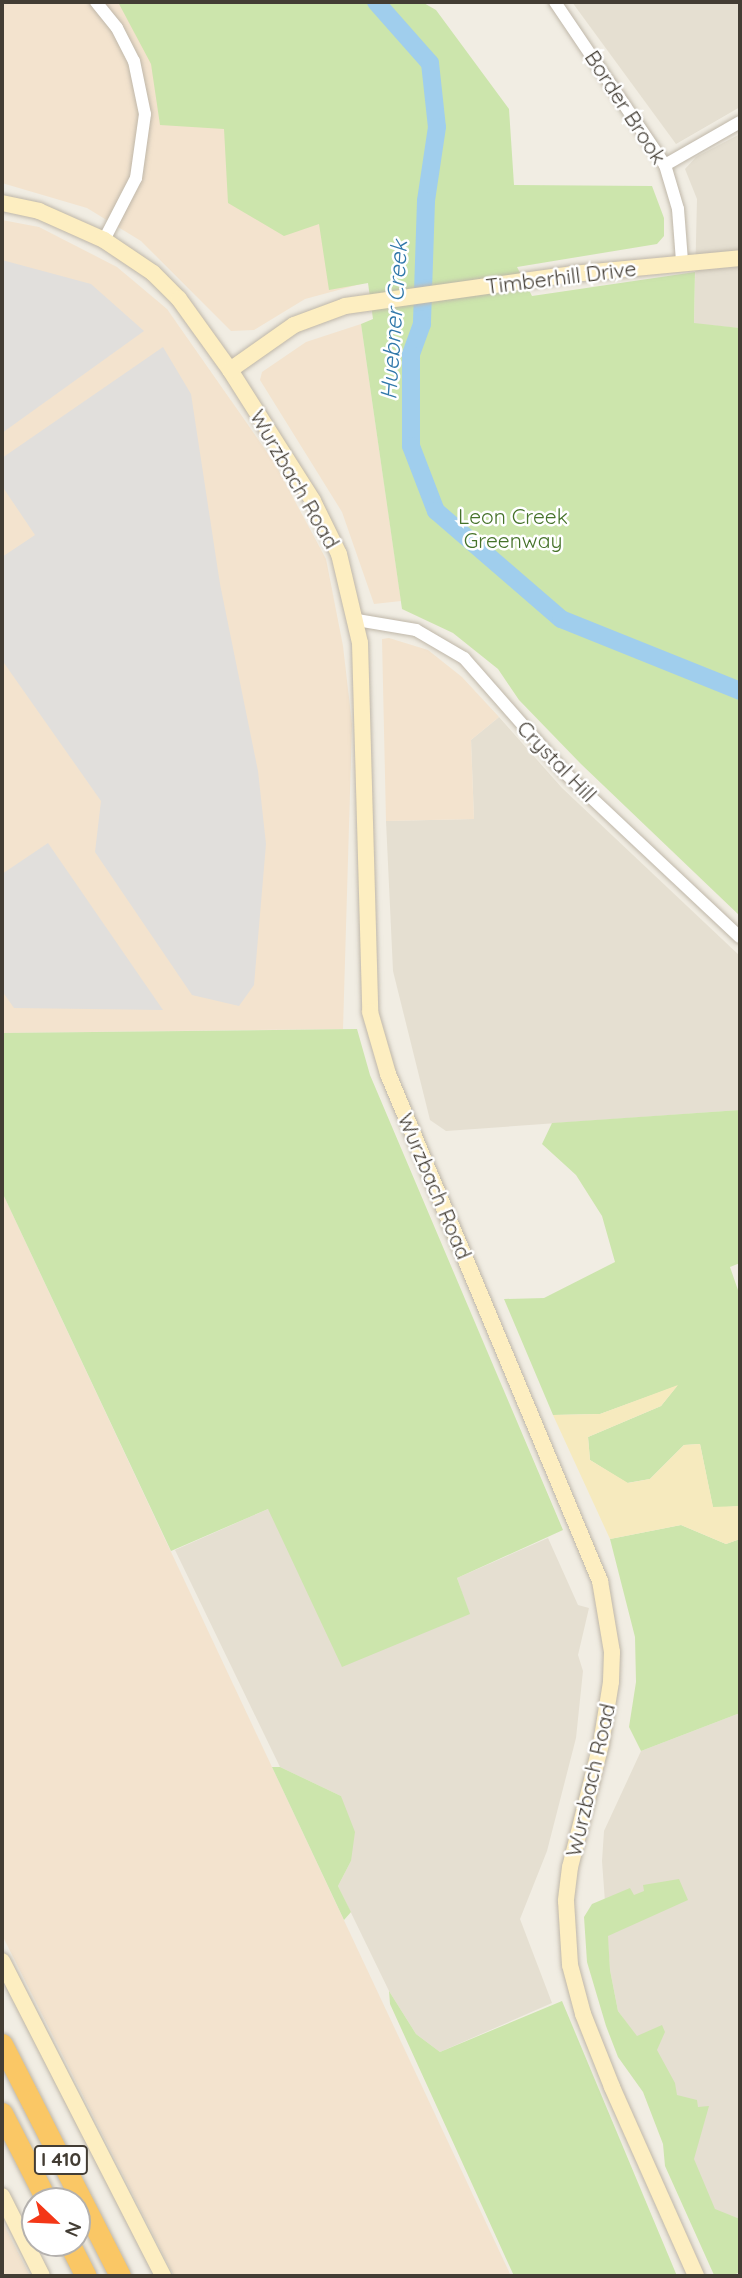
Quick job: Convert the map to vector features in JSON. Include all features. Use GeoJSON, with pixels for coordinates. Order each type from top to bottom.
{"type":"FeatureCollection","features":[{"type":"Feature","properties":{"kind":"highway","name":"I 410"},"geometry":{"type":"LineString","coordinates":[[2,2044],[120,2276]]}},
{"type":"Feature","properties":{"kind":"highway","name":"I 410"},"geometry":{"type":"LineString","coordinates":[[2,2113],[40,2187]]}},
{"type":"Feature","properties":{"kind":"highway"},"geometry":{"type":"LineString","coordinates":[[76,2257],[86,2276]]}},
{"type":"Feature","properties":{"kind":"main road","name":"Wurzbach Road"},"geometry":{"type":"LineString","coordinates":[[2,203],[39,211],[104,240],[153,273],[197,321],[330,533],[357,620],[370,1012],[388,1074],[600,1581],[612,1652],[611,1682],[601,1744],[570,1867],[566,1901],[570,1965],[583,2014],[612,2087],[696,2276]]}},
{"type":"Feature","properties":{"kind":"main road","name":"Timberhill Drive"},"geometry":{"type":"LineString","coordinates":[[230,370],[310,316],[383,300],[572,274],[682,261],[740,258]]}},
{"type":"Feature","properties":{"kind":"main road"},"geometry":{"type":"LineString","coordinates":[[2,1961],[163,2276]]}},
{"type":"Feature","properties":{"kind":"main road"},"geometry":{"type":"LineString","coordinates":[[2,2196],[42,2276]]}},
{"type":"Feature","properties":{"kind":"street"},"geometry":{"type":"LineString","coordinates":[[96,2],[117,29],[134,61],[145,114],[136,178],[104,240]]}},
{"type":"Feature","properties":{"kind":"street","name":"Border Brook"},"geometry":{"type":"LineString","coordinates":[[555,2],[665,165],[678,209],[682,261]]}},
{"type":"Feature","properties":{"kind":"street"},"geometry":{"type":"LineString","coordinates":[[665,165],[740,122]]}},
{"type":"Feature","properties":{"kind":"street","name":"Crystal Hill"},"geometry":{"type":"LineString","coordinates":[[357,620],[416,631],[464,659],[564,772],[740,937]]}},
{"type":"Feature","properties":{"kind":"shaded area"},"geometry":{"type":"Polygon","coordinates":[[[2,2],[288,2],[368,282],[305,299],[254,330],[231,331],[141,241],[87,208],[2,183],[2,2]]]}},
{"type":"Feature","properties":{"kind":"shaded area"},"geometry":{"type":"Polygon","coordinates":[[[572,2],[740,2],[740,107],[676,144],[572,2]]]}},
{"type":"Feature","properties":{"kind":"shaded area"},"geometry":{"type":"Polygon","coordinates":[[[740,134],[740,328],[694,324],[697,199],[685,169],[696,157],[740,134]]]}},
{"type":"Feature","properties":{"kind":"shaded area"},"geometry":{"type":"Polygon","coordinates":[[[2,220],[39,227],[117,267],[167,309],[274,462],[326,559],[343,646],[352,724],[343,1029],[2,1033],[2,220]]]}},
{"type":"Feature","properties":{"kind":"shaded area"},"geometry":{"type":"Polygon","coordinates":[[[2,260],[91,284],[144,331],[2,433],[2,260]]]}},
{"type":"Feature","properties":{"kind":"shaded area"},"geometry":{"type":"Polygon","coordinates":[[[361,324],[401,601],[374,604],[342,512],[260,380],[262,372],[306,342],[361,324]]]}},
{"type":"Feature","properties":{"kind":"shaded area"},"geometry":{"type":"Polygon","coordinates":[[[163,347],[191,394],[220,584],[258,771],[266,844],[254,985],[239,1006],[192,995],[95,852],[101,801],[4,663],[2,557],[35,535],[2,486],[2,458],[163,347]]]}},
{"type":"Feature","properties":{"kind":"shaded area"},"geometry":{"type":"Polygon","coordinates":[[[389,638],[428,650],[462,677],[499,717],[471,740],[474,819],[386,821],[382,639],[389,638]]]}},
{"type":"Feature","properties":{"kind":"shaded area"},"geometry":{"type":"Polygon","coordinates":[[[499,717],[562,788],[740,956],[740,1110],[446,1131],[430,1120],[393,971],[386,821],[474,819],[471,740],[499,717]]]}},
{"type":"Feature","properties":{"kind":"shaded area"},"geometry":{"type":"Polygon","coordinates":[[[48,843],[163,1010],[14,1008],[2,991],[2,874],[48,843]]]}},
{"type":"Feature","properties":{"kind":"shaded area"},"geometry":{"type":"Polygon","coordinates":[[[2,1192],[511,2276],[174,2276],[2,1935],[2,1192]]]}},
{"type":"Feature","properties":{"kind":"shaded area"},"geometry":{"type":"Polygon","coordinates":[[[268,1509],[469,1613],[457,1578],[548,1538],[578,1605],[589,1608],[578,1655],[583,1671],[576,1738],[547,1851],[520,1919],[552,2003],[440,2052],[416,2034],[389,1991],[338,1886],[351,1861],[341,1796],[280,1767],[175,1550],[268,1509]]]}},
{"type":"Feature","properties":{"kind":"shaded area"},"geometry":{"type":"Polygon","coordinates":[[[740,1713],[740,2219],[715,2210],[637,2037],[618,2011],[610,1970],[602,1861],[604,1831],[641,1751],[740,1713]]]}},
{"type":"Feature","properties":{"kind":"shaded area"},"geometry":{"type":"Polygon","coordinates":[[[2,2221],[30,2276],[2,2276],[2,2221]]]}},
{"type":"Feature","properties":{"kind":"green space","name":"Leon Creek Greenway"},"geometry":{"type":"Polygon","coordinates":[[[118,2],[422,2],[436,10],[509,109],[514,185],[652,186],[664,218],[664,236],[657,244],[517,267],[532,296],[695,272],[694,323],[740,328],[740,916],[581,764],[519,700],[498,669],[453,633],[402,609],[361,324],[373,319],[368,283],[329,290],[319,224],[284,236],[228,203],[224,129],[160,125],[151,64],[118,2]]]}},
{"type":"Feature","properties":{"kind":"green space"},"geometry":{"type":"Polygon","coordinates":[[[357,1029],[370,1075],[563,1530],[457,1578],[470,1614],[342,1667],[268,1509],[171,1551],[2,1192],[2,1033],[357,1029]]]}},
{"type":"Feature","properties":{"kind":"green space"},"geometry":{"type":"Polygon","coordinates":[[[740,1110],[740,1263],[730,1267],[740,1296],[740,1506],[713,1508],[700,1444],[684,1445],[650,1479],[627,1483],[590,1460],[588,1437],[661,1406],[677,1386],[600,1414],[553,1415],[504,1299],[544,1298],[615,1262],[602,1216],[576,1175],[542,1144],[552,1123],[740,1110]]]}},
{"type":"Feature","properties":{"kind":"green space"},"geometry":{"type":"Polygon","coordinates":[[[681,1525],[726,1544],[740,1539],[740,1713],[641,1751],[629,1727],[636,1682],[635,1637],[610,1539],[681,1525]]]}},
{"type":"Feature","properties":{"kind":"green space"},"geometry":{"type":"Polygon","coordinates":[[[272,1767],[280,1767],[341,1796],[355,1832],[351,1861],[338,1886],[351,1912],[344,1920],[272,1767]]]}},
{"type":"Feature","properties":{"kind":"green space"},"geometry":{"type":"Polygon","coordinates":[[[679,1879],[688,1900],[608,1936],[610,1970],[618,2011],[637,2036],[662,2025],[665,2032],[657,2050],[675,2083],[677,2095],[697,2100],[698,2107],[709,2106],[694,2159],[715,2209],[740,2219],[740,2272],[732,2276],[714,2275],[665,2166],[663,2144],[643,2092],[618,2057],[587,1962],[584,1917],[592,1904],[630,1888],[634,1895],[644,1891],[643,1885],[679,1879]]]}},
{"type":"Feature","properties":{"kind":"green space"},"geometry":{"type":"Polygon","coordinates":[[[389,1991],[416,2034],[440,2052],[562,2001],[677,2276],[514,2276],[390,2004],[389,1991]]]}},
{"type":"Feature","properties":{"kind":"sand"},"geometry":{"type":"Polygon","coordinates":[[[678,1385],[661,1406],[588,1437],[590,1460],[628,1483],[650,1479],[684,1445],[700,1444],[713,1507],[740,1506],[740,1539],[726,1544],[681,1525],[610,1539],[553,1415],[600,1414],[678,1385]]]}},
{"type":"Feature","properties":{"kind":"waterway","name":"Huebner Creek"},"geometry":{"type":"LineString","coordinates":[[376,2],[430,63],[437,127],[426,201],[422,324],[411,355],[411,446],[436,511],[561,619],[740,691]]}}]}
